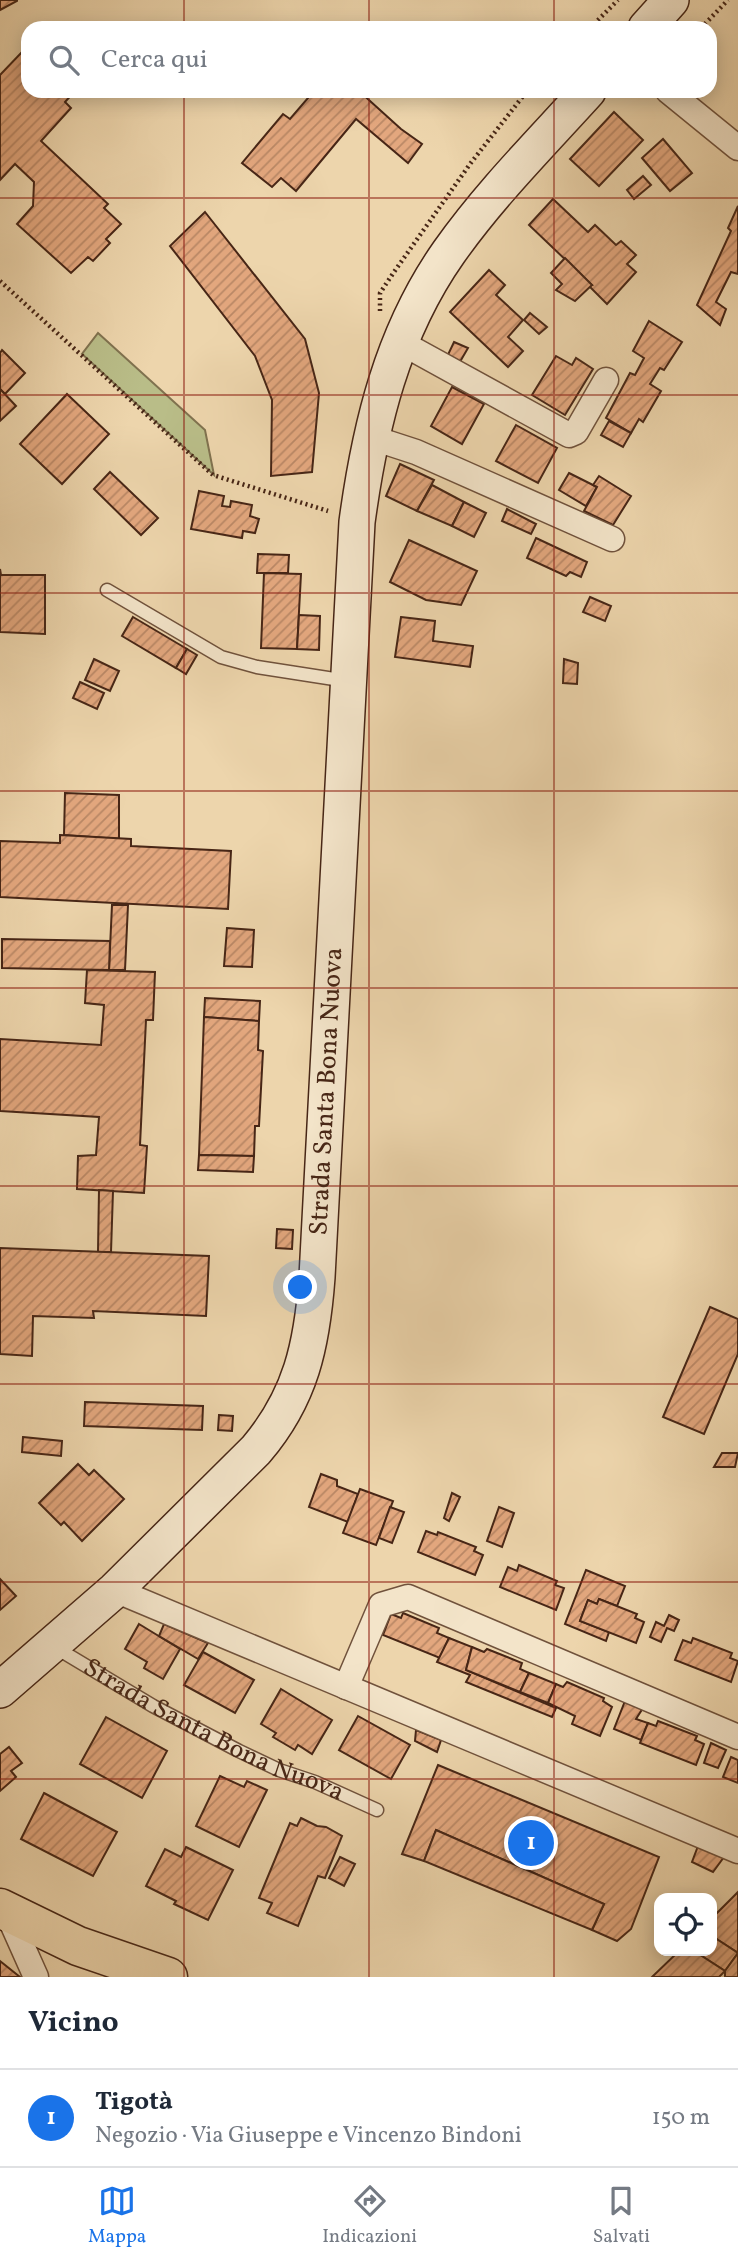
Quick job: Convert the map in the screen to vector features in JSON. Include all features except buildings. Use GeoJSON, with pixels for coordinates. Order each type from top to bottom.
{"type":"FeatureCollection","features":[{"type":"Feature","properties":{"kind":"main road"},"geometry":{"type":"LineString","coordinates":[[3,1910],[78,1946],[168,1977]]}},
{"type":"Feature","properties":{"kind":"street"},"geometry":{"type":"LineString","coordinates":[[652,21],[671,0]]}},
{"type":"Feature","properties":{"kind":"street","name":"Strada Santa Bona Nuova"},"geometry":{"type":"LineString","coordinates":[[0,1690],[115,1590],[256,1450],[274,1430],[303,1369],[315,1309],[357,522],[370,437],[381,395],[400,342],[414,311],[447,254],[498,191],[582,98]]}},
{"type":"Feature","properties":{"kind":"street"},"geometry":{"type":"LineString","coordinates":[[677,98],[738,148]]}},
{"type":"Feature","properties":{"kind":"street"},"geometry":{"type":"LineString","coordinates":[[400,342],[569,435],[576,432],[606,380]]}},
{"type":"Feature","properties":{"kind":"street"},"geometry":{"type":"LineString","coordinates":[[370,437],[416,452],[612,539]]}},
{"type":"Feature","properties":{"kind":"street"},"geometry":{"type":"LineString","coordinates":[[115,1590],[738,1851]]}},
{"type":"Feature","properties":{"kind":"street"},"geometry":{"type":"LineString","coordinates":[[346,1687],[381,1605],[408,1597],[738,1737]]}},
{"type":"Feature","properties":{"kind":"street"},"geometry":{"type":"LineString","coordinates":[[3,1910],[35,1977]]}},
{"type":"Feature","properties":{"kind":"lane"},"geometry":{"type":"LineString","coordinates":[[107,590],[221,657],[257,667],[348,681]]}},
{"type":"Feature","properties":{"kind":"lane","name":"Strada Santa Bona Nuova"},"geometry":{"type":"LineString","coordinates":[[53,1646],[153,1706],[239,1751],[377,1810]]}},
{"type":"Feature","properties":{"kind":"path"},"geometry":{"type":"LineString","coordinates":[[597,21],[618,0]]}},
{"type":"Feature","properties":{"kind":"path"},"geometry":{"type":"LineString","coordinates":[[708,21],[728,0]]}},
{"type":"Feature","properties":{"kind":"path"},"geometry":{"type":"LineString","coordinates":[[0,281],[213,475],[335,513]]}},
{"type":"Feature","properties":{"kind":"green space"},"geometry":{"type":"Polygon","coordinates":[[[98,333],[205,430],[214,475],[82,354],[98,333]]]}},
{"type":"Feature","properties":{"kind":"place","name":"Tigotà"},"geometry":{"type":"Point","coordinates":[531,1843]}}]}
